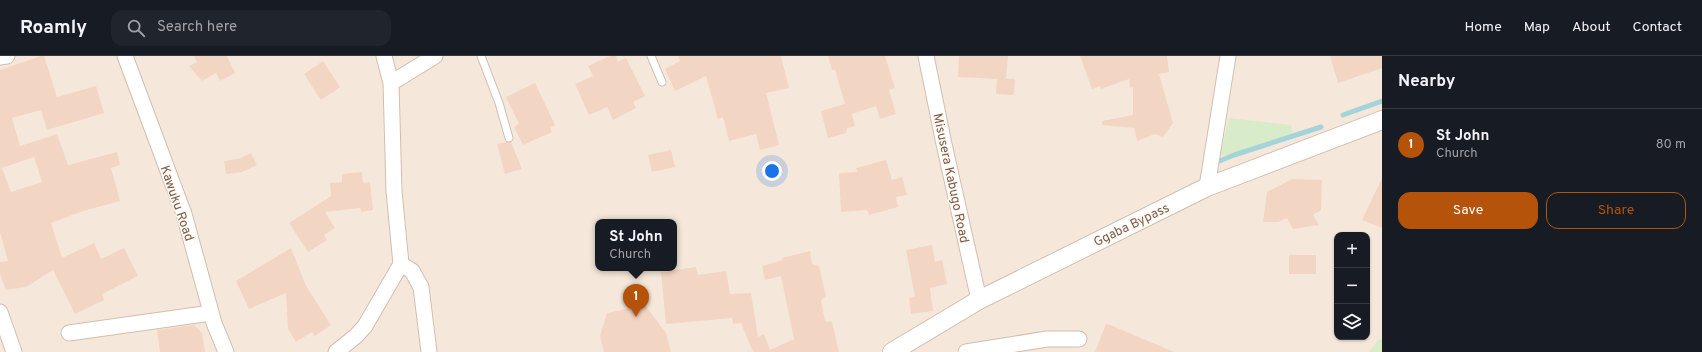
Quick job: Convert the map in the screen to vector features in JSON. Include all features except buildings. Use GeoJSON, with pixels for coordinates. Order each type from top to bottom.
{"type":"FeatureCollection","features":[{"type":"Feature","properties":{"kind":"street"},"geometry":{"type":"LineString","coordinates":[[0,58],[7,56]]}},
{"type":"Feature","properties":{"kind":"street","name":"Kawuku Road"},"geometry":{"type":"LineString","coordinates":[[125,56],[184,214],[211,313],[226,352]]}},
{"type":"Feature","properties":{"kind":"street"},"geometry":{"type":"LineString","coordinates":[[336,352],[356,336],[365,326],[401,264],[394,176],[391,83],[384,56]]}},
{"type":"Feature","properties":{"kind":"street"},"geometry":{"type":"LineString","coordinates":[[391,83],[435,56]]}},
{"type":"Feature","properties":{"kind":"street","name":"Misusera Kabugo Road"},"geometry":{"type":"LineString","coordinates":[[926,56],[979,300]]}},
{"type":"Feature","properties":{"kind":"street"},"geometry":{"type":"LineString","coordinates":[[1207,187],[1228,56]]}},
{"type":"Feature","properties":{"kind":"street","name":"Ggaba Bypass"},"geometry":{"type":"LineString","coordinates":[[892,352],[979,300],[1207,187],[1382,120]]}},
{"type":"Feature","properties":{"kind":"street"},"geometry":{"type":"LineString","coordinates":[[401,264],[412,271],[421,287],[430,352]]}},
{"type":"Feature","properties":{"kind":"street"},"geometry":{"type":"LineString","coordinates":[[0,312],[14,352]]}},
{"type":"Feature","properties":{"kind":"street"},"geometry":{"type":"LineString","coordinates":[[69,333],[211,313]]}},
{"type":"Feature","properties":{"kind":"street"},"geometry":{"type":"LineString","coordinates":[[966,352],[1047,339],[1079,339]]}},
{"type":"Feature","properties":{"kind":"lane"},"geometry":{"type":"LineString","coordinates":[[481,56],[499,104],[509,138]]}},
{"type":"Feature","properties":{"kind":"lane"},"geometry":{"type":"LineString","coordinates":[[651,56],[662,82]]}},
{"type":"Feature","properties":{"kind":"shaded area"},"geometry":{"type":"Polygon","coordinates":[[[0,56],[1382,56],[1382,352],[0,352],[0,56]]]}},
{"type":"Feature","properties":{"kind":"green space"},"geometry":{"type":"Polygon","coordinates":[[[1229,118],[1291,125],[1294,137],[1220,156],[1229,118]]]}},
{"type":"Feature","properties":{"kind":"green space"},"geometry":{"type":"Polygon","coordinates":[[[1379,339],[1382,340],[1382,352],[1369,352],[1379,339]]]}},
{"type":"Feature","properties":{"kind":"waterway"},"geometry":{"type":"LineString","coordinates":[[1343,115],[1382,101]]}},
{"type":"Feature","properties":{"kind":"waterway"},"geometry":{"type":"LineString","coordinates":[[1212,164],[1234,155],[1321,127]]}},
{"type":"Feature","properties":{"kind":"place","name":"St John"},"geometry":{"type":"Point","coordinates":[636,317]}}]}
